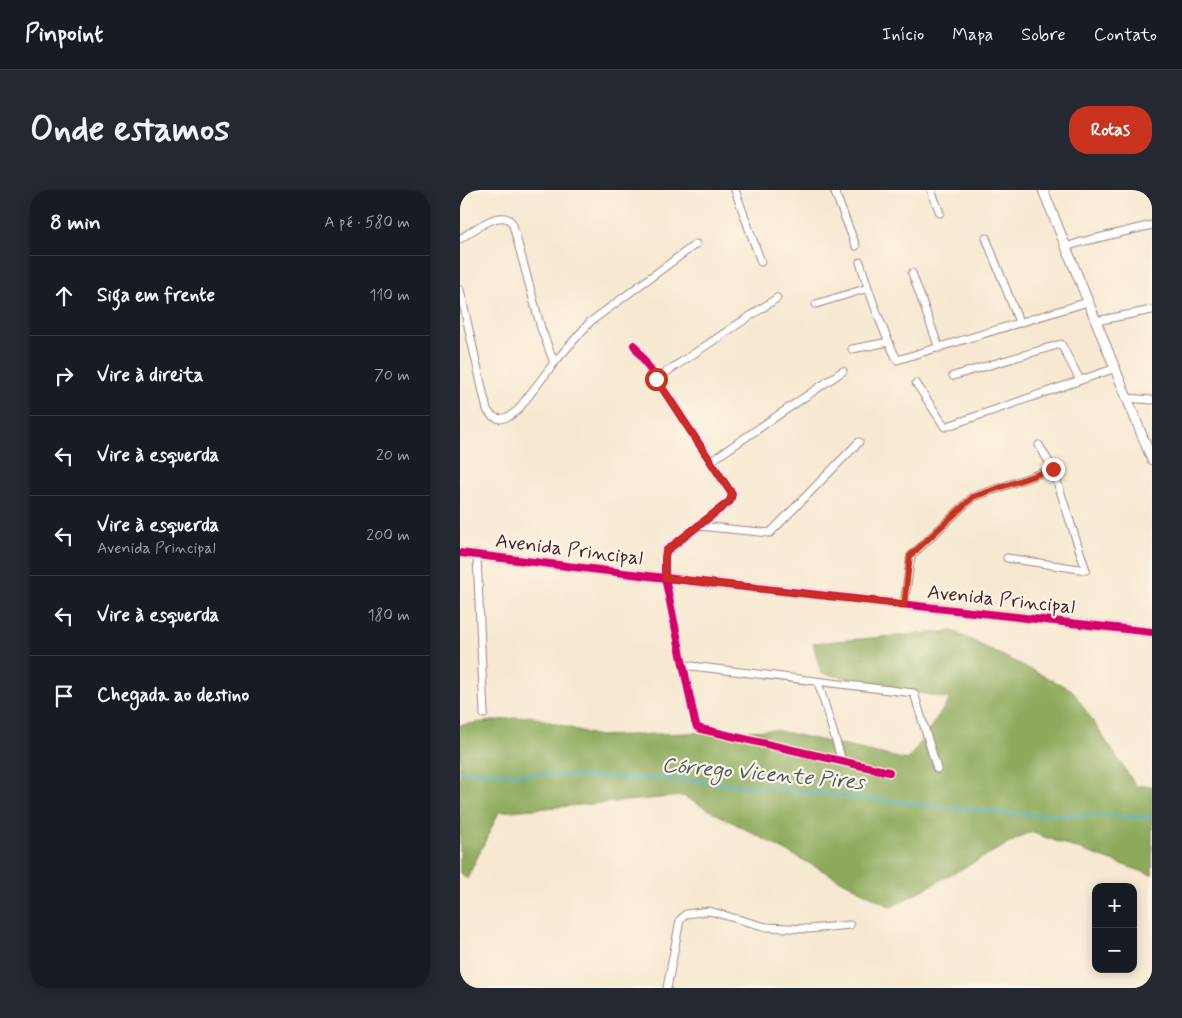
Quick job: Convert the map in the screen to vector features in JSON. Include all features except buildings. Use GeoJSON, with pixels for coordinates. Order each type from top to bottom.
{"type":"FeatureCollection","features":[{"type":"Feature","properties":{"kind":"street"},"geometry":{"type":"LineString","coordinates":[[735,190],[761,262]]}},
{"type":"Feature","properties":{"kind":"street"},"geometry":{"type":"LineString","coordinates":[[834,190],[856,246]]}},
{"type":"Feature","properties":{"kind":"street"},"geometry":{"type":"LineString","coordinates":[[931,190],[940,213]]}},
{"type":"Feature","properties":{"kind":"street"},"geometry":{"type":"LineString","coordinates":[[1043,190],[1152,460]]}},
{"type":"Feature","properties":{"kind":"street"},"geometry":{"type":"LineString","coordinates":[[460,239],[493,219],[501,217],[509,219],[513,225],[541,328],[554,363]]}},
{"type":"Feature","properties":{"kind":"street"},"geometry":{"type":"LineString","coordinates":[[1066,247],[1152,225]]}},
{"type":"Feature","properties":{"kind":"street"},"geometry":{"type":"LineString","coordinates":[[986,238],[1019,322]]}},
{"type":"Feature","properties":{"kind":"street"},"geometry":{"type":"LineString","coordinates":[[460,290],[487,410],[492,416],[500,419],[508,417],[517,411],[554,363],[590,322],[696,244]]}},
{"type":"Feature","properties":{"kind":"street"},"geometry":{"type":"LineString","coordinates":[[860,262],[868,288],[897,360],[1088,302]]}},
{"type":"Feature","properties":{"kind":"street"},"geometry":{"type":"LineString","coordinates":[[912,273],[939,348]]}},
{"type":"Feature","properties":{"kind":"street"},"geometry":{"type":"LineString","coordinates":[[816,304],[868,288]]}},
{"type":"Feature","properties":{"kind":"street"},"geometry":{"type":"LineString","coordinates":[[656,379],[777,298]]}},
{"type":"Feature","properties":{"kind":"street"},"geometry":{"type":"LineString","coordinates":[[1096,320],[1152,312]]}},
{"type":"Feature","properties":{"kind":"street"},"geometry":{"type":"LineString","coordinates":[[852,349],[889,342]]}},
{"type":"Feature","properties":{"kind":"street"},"geometry":{"type":"LineString","coordinates":[[953,376],[1061,344],[1080,380]]}},
{"type":"Feature","properties":{"kind":"street"},"geometry":{"type":"LineString","coordinates":[[634,345],[732,494],[730,501],[666,551],[665,578],[697,727],[889,772]]}},
{"type":"Feature","properties":{"kind":"street"},"geometry":{"type":"LineString","coordinates":[[916,382],[945,427],[1116,368]]}},
{"type":"Feature","properties":{"kind":"street"},"geometry":{"type":"LineString","coordinates":[[711,462],[843,371]]}},
{"type":"Feature","properties":{"kind":"street"},"geometry":{"type":"LineString","coordinates":[[1127,398],[1152,400]]}},
{"type":"Feature","properties":{"kind":"street"},"geometry":{"type":"LineString","coordinates":[[698,526],[770,533],[859,442]]}},
{"type":"Feature","properties":{"kind":"street"},"geometry":{"type":"LineString","coordinates":[[1007,558],[1086,570],[1053,469],[1039,445]]}},
{"type":"Feature","properties":{"kind":"street"},"geometry":{"type":"LineString","coordinates":[[904,605],[910,556],[973,497],[1053,469]]}},
{"type":"Feature","properties":{"kind":"street","name":"Avenida Principal"},"geometry":{"type":"LineString","coordinates":[[460,553],[665,578],[1152,632]]}},
{"type":"Feature","properties":{"kind":"street"},"geometry":{"type":"LineString","coordinates":[[476,556],[484,714]]}},
{"type":"Feature","properties":{"kind":"street"},"geometry":{"type":"LineString","coordinates":[[683,666],[914,693],[937,769]]}},
{"type":"Feature","properties":{"kind":"street"},"geometry":{"type":"LineString","coordinates":[[818,682],[842,761]]}},
{"type":"Feature","properties":{"kind":"street"},"geometry":{"type":"LineString","coordinates":[[668,988],[680,920],[686,914],[709,911],[766,927],[809,929],[850,925]]}},
{"type":"Feature","properties":{"kind":"green space"},"geometry":{"type":"Polygon","coordinates":[[[953,631],[1072,690],[1136,786],[1152,786],[1152,875],[1030,832],[891,907],[683,796],[499,812],[467,879],[460,873],[460,725],[530,716],[598,736],[775,730],[908,760],[950,699],[821,673],[813,643],[953,631]]]}},
{"type":"Feature","properties":{"kind":"waterway","name":"Córrego Vicente Pires"},"geometry":{"type":"LineString","coordinates":[[460,772],[691,780],[1012,814],[1152,817]]}},
{"type":"Feature","properties":{"kind":"cycle path"},"geometry":{"type":"LineString","coordinates":[[634,345],[732,494],[730,501],[666,551],[665,578],[697,727],[889,772]]}},
{"type":"Feature","properties":{"kind":"cycle path"},"geometry":{"type":"LineString","coordinates":[[460,553],[665,578],[1152,632]]}},
{"type":"Feature","properties":{"kind":"route"},"geometry":{"type":"LineString","coordinates":[[656,379],[732,494],[730,501],[666,551],[665,578],[904,605],[910,556],[973,497],[1053,469]]}}]}
